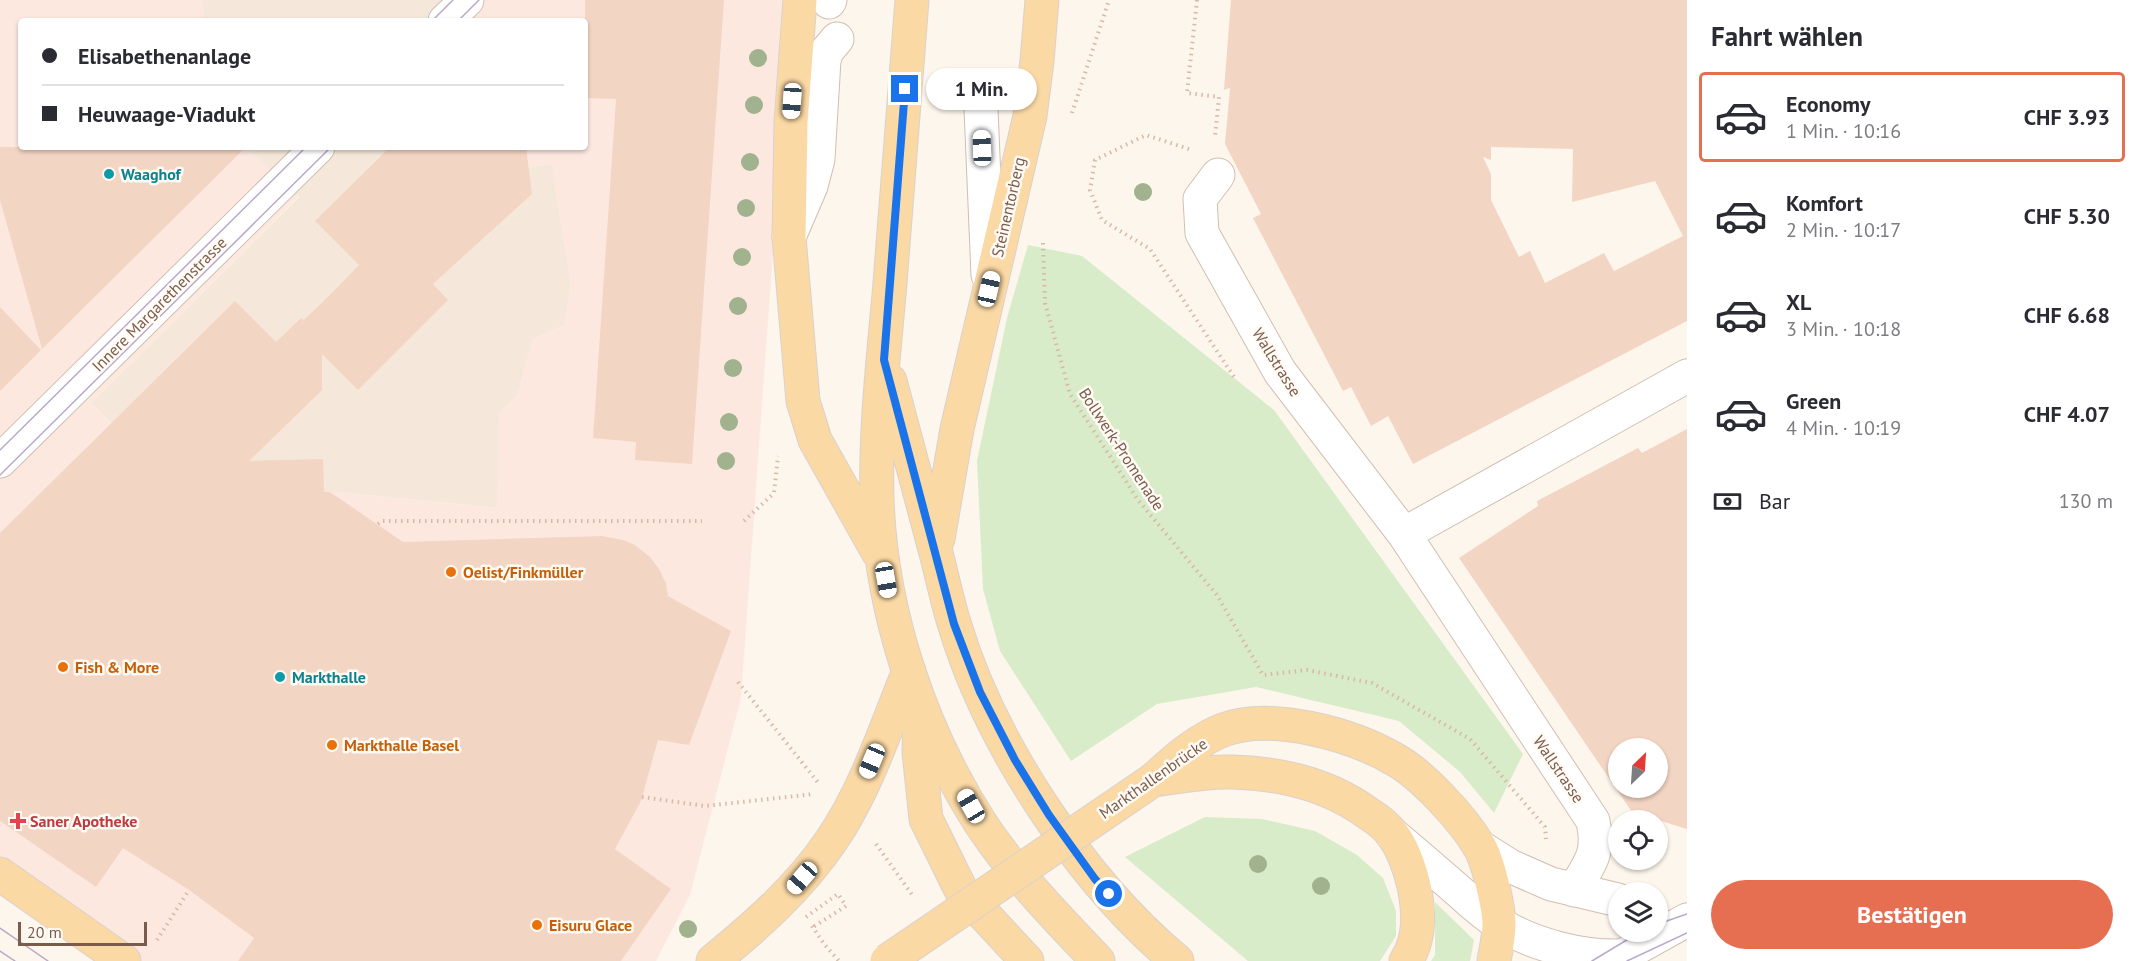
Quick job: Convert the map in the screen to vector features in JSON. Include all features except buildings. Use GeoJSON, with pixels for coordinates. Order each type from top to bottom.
{"type":"FeatureCollection","features":[{"type":"Feature","properties":{"kind":"main road"},"geometry":{"type":"LineString","coordinates":[[912,0],[877,465],[877,500],[890,602],[914,685],[950,769],[981,824],[1035,892],[1098,961]]}},
{"type":"Feature","properties":{"kind":"main road","name":"Steinentorberg"},"geometry":{"type":"LineString","coordinates":[[936,553],[955,439],[1030,116],[1038,61],[1042,0]]}},
{"type":"Feature","properties":{"kind":"main road"},"geometry":{"type":"LineString","coordinates":[[820,1],[791,122],[789,237],[803,401],[815,440],[883,559]]}},
{"type":"Feature","properties":{"kind":"main road"},"geometry":{"type":"LineString","coordinates":[[884,360],[954,624],[980,692],[1015,760],[1049,815],[1095,879],[1149,938],[1177,961]]}},
{"type":"Feature","properties":{"kind":"main road"},"geometry":{"type":"LineString","coordinates":[[713,961],[789,894],[833,839],[914,685]]}},
{"type":"Feature","properties":{"kind":"main road"},"geometry":{"type":"LineString","coordinates":[[914,685],[926,819],[961,890],[1027,961]]}},
{"type":"Feature","properties":{"kind":"main road","name":"Markthallenbrücke"},"geometry":{"type":"LineString","coordinates":[[887,961],[1064,838],[1153,780],[1180,755],[1224,730],[1254,724],[1276,724],[1323,731],[1358,741],[1396,760],[1425,784],[1456,816],[1480,847],[1492,884],[1499,924],[1494,961]]}},
{"type":"Feature","properties":{"kind":"main road"},"geometry":{"type":"LineString","coordinates":[[1153,780],[1229,772],[1292,778],[1335,793],[1375,818],[1392,834],[1413,879],[1418,906],[1417,934],[1406,961]]}},
{"type":"Feature","properties":{"kind":"main road"},"geometry":{"type":"LineString","coordinates":[[0,874],[124,961]]}},
{"type":"Feature","properties":{"kind":"street"},"geometry":{"type":"LineString","coordinates":[[448,18],[466,0]]}},
{"type":"Feature","properties":{"kind":"street"},"geometry":{"type":"LineString","coordinates":[[789,237],[811,186],[818,159],[824,60],[827,51],[837,39]]}},
{"type":"Feature","properties":{"kind":"street"},"geometry":{"type":"LineString","coordinates":[[981,109],[989,289]]}},
{"type":"Feature","properties":{"kind":"street","name":"Innere Margarethenstrasse"},"geometry":{"type":"LineString","coordinates":[[0,461],[315,150]]}},
{"type":"Feature","properties":{"kind":"street","name":"Wallstrasse"},"geometry":{"type":"LineString","coordinates":[[1216,161],[1200,199],[1202,233],[1280,372],[1404,534],[1593,821],[1597,839],[1595,852],[1574,890]]}},
{"type":"Feature","properties":{"kind":"street"},"geometry":{"type":"LineString","coordinates":[[1404,534],[1687,376]]}},
{"type":"Feature","properties":{"kind":"street"},"geometry":{"type":"LineString","coordinates":[[1392,834],[1499,924],[1546,944],[1616,959],[1687,920]]}},
{"type":"Feature","properties":{"kind":"street"},"geometry":{"type":"LineString","coordinates":[[1480,847],[1529,876],[1608,898]]}},
{"type":"Feature","properties":{"kind":"street"},"geometry":{"type":"LineString","coordinates":[[1668,908],[1687,910]]}},
{"type":"Feature","properties":{"kind":"path"},"geometry":{"type":"LineString","coordinates":[[1070,121],[1109,0]]}},
{"type":"Feature","properties":{"kind":"path"},"geometry":{"type":"LineString","coordinates":[[1197,0],[1186,93],[1219,96],[1216,161]]}},
{"type":"Feature","properties":{"kind":"path","name":"Bollwerk-Promenade"},"geometry":{"type":"LineString","coordinates":[[1043,240],[1045,303],[1070,394],[1138,500],[1217,595],[1263,675]]}},
{"type":"Feature","properties":{"kind":"path"},"geometry":{"type":"LineString","coordinates":[[744,521],[774,493],[778,451]]}},
{"type":"Feature","properties":{"kind":"path"},"geometry":{"type":"LineString","coordinates":[[378,524],[382,521],[702,521]]}},
{"type":"Feature","properties":{"kind":"path"},"geometry":{"type":"LineString","coordinates":[[738,682],[826,793]]}},
{"type":"Feature","properties":{"kind":"path"},"geometry":{"type":"LineString","coordinates":[[642,797],[705,806],[815,794]]}},
{"type":"Feature","properties":{"kind":"path"},"geometry":{"type":"LineString","coordinates":[[154,945],[189,890]]}},
{"type":"Feature","properties":{"kind":"path"},"geometry":{"type":"LineString","coordinates":[[813,927],[846,906],[838,894],[806,916],[824,944],[839,961]]}},
{"type":"Feature","properties":{"kind":"shaded area"},"geometry":{"type":"Polygon","coordinates":[[[0,0],[201,0],[204,18],[18,18],[18,150],[247,150],[299,196],[91,403],[179,491],[247,495],[337,492],[497,508],[500,412],[517,396],[533,339],[565,325],[571,283],[552,165],[528,168],[497,150],[588,150],[588,18],[441,18],[459,0],[791,0],[741,698],[690,895],[656,961],[141,961],[0,862],[0,0]]]}},
{"type":"Feature","properties":{"kind":"shaded area"},"geometry":{"type":"Polygon","coordinates":[[[201,0],[459,0],[441,18],[204,18],[201,0]]]}},
{"type":"Feature","properties":{"kind":"shaded area"},"geometry":{"type":"Polygon","coordinates":[[[247,150],[497,150],[528,168],[552,164],[571,283],[565,325],[533,339],[517,396],[500,412],[498,508],[337,492],[247,495],[179,491],[91,403],[299,197],[247,150]]]}},
{"type":"Feature","properties":{"kind":"green space"},"geometry":{"type":"Polygon","coordinates":[[[1028,245],[1082,256],[1274,410],[1523,754],[1494,813],[1460,772],[1399,721],[1256,687],[1157,704],[1071,761],[1000,651],[983,589],[977,461],[1007,318],[1028,245]]]}},
{"type":"Feature","properties":{"kind":"green space"},"geometry":{"type":"Polygon","coordinates":[[[1205,817],[1262,819],[1315,831],[1357,855],[1383,878],[1396,911],[1396,936],[1380,961],[1248,961],[1125,857],[1205,817]]]}},
{"type":"Feature","properties":{"kind":"green space"},"geometry":{"type":"Polygon","coordinates":[[[1435,902],[1474,940],[1470,961],[1431,961],[1435,955],[1435,902]]]}},
{"type":"Feature","properties":{"kind":"tram line"},"geometry":{"type":"LineString","coordinates":[[435,18],[453,0]]}},
{"type":"Feature","properties":{"kind":"tram line"},"geometry":{"type":"LineString","coordinates":[[461,18],[479,0]]}},
{"type":"Feature","properties":{"kind":"tram line"},"geometry":{"type":"LineString","coordinates":[[0,450],[303,150]]}},
{"type":"Feature","properties":{"kind":"tram line"},"geometry":{"type":"LineString","coordinates":[[0,475],[328,150]]}},
{"type":"Feature","properties":{"kind":"tram line"},"geometry":{"type":"LineString","coordinates":[[1668,921],[1687,914]]}},
{"type":"Feature","properties":{"kind":"tram line"},"geometry":{"type":"LineString","coordinates":[[0,928],[48,961]]}},
{"type":"Feature","properties":{"kind":"tram line"},"geometry":{"type":"LineString","coordinates":[[1627,961],[1687,933]]}},
{"type":"Feature","properties":{"kind":"tram line"},"geometry":{"type":"LineString","coordinates":[[1592,961],[1623,942]]}},
{"type":"Feature","properties":{"kind":"tram line"},"geometry":{"type":"LineString","coordinates":[[0,951],[15,961]]}},
{"type":"Feature","properties":{"kind":"place","name":"Waaghof"},"geometry":{"type":"Point","coordinates":[109,174]}},
{"type":"Feature","properties":{"kind":"place","name":"Oelist/Finkmüller"},"geometry":{"type":"Point","coordinates":[451,572]}},
{"type":"Feature","properties":{"kind":"place","name":"Fish & More"},"geometry":{"type":"Point","coordinates":[63,667]}},
{"type":"Feature","properties":{"kind":"place","name":"Markthalle"},"geometry":{"type":"Point","coordinates":[280,677]}},
{"type":"Feature","properties":{"kind":"place","name":"Markthalle Basel"},"geometry":{"type":"Point","coordinates":[332,745]}},
{"type":"Feature","properties":{"kind":"place","name":"Saner Apotheke"},"geometry":{"type":"Point","coordinates":[18,821]}},
{"type":"Feature","properties":{"kind":"place","name":"Eisuru Glace"},"geometry":{"type":"Point","coordinates":[537,925]}},
{"type":"Feature","properties":{"kind":"route"},"geometry":{"type":"LineString","coordinates":[[905,89],[884,360],[954,624],[980,692],[1015,760],[1049,815],[1095,879],[1109,894]]}}]}
